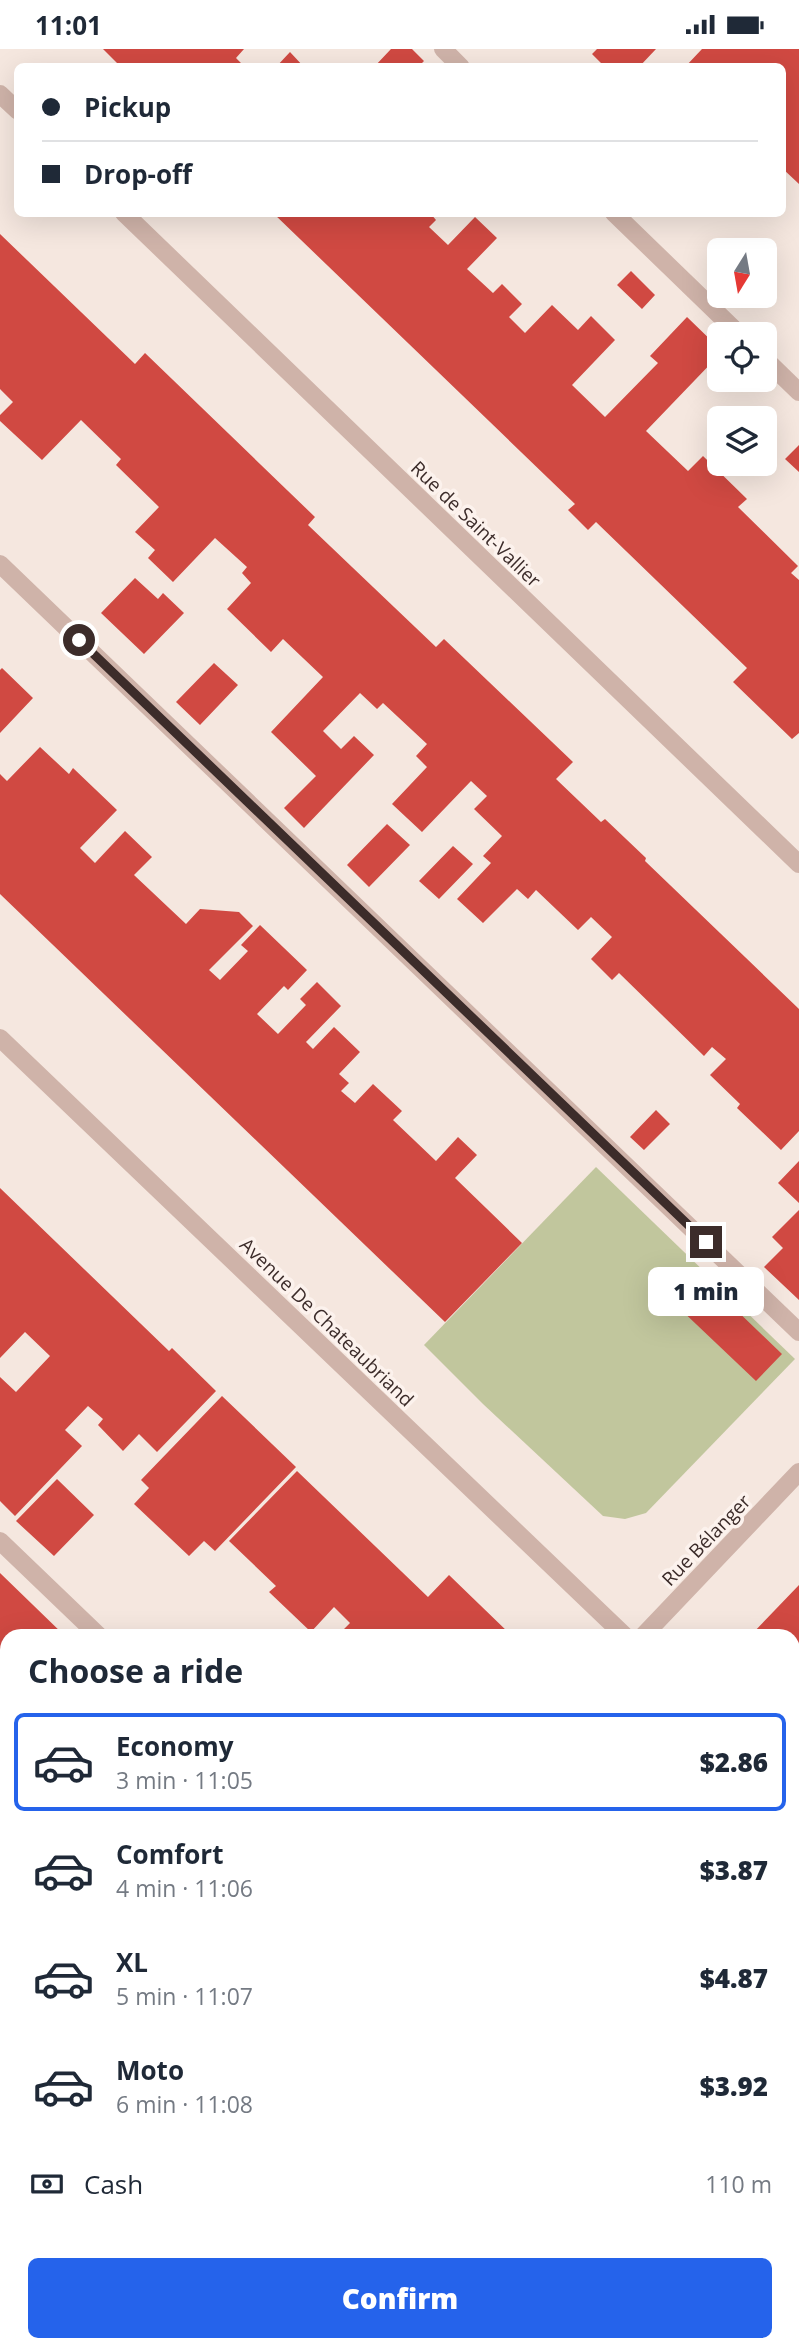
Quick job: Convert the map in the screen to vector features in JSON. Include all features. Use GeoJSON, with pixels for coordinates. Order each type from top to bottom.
{"type":"FeatureCollection","features":[{"type":"Feature","properties":{"kind":"street"},"geometry":{"type":"LineString","coordinates":[[443,49],[457,63]]}},
{"type":"Feature","properties":{"kind":"street"},"geometry":{"type":"LineString","coordinates":[[0,94],[14,107]]}},
{"type":"Feature","properties":{"kind":"street","name":"Rue de Saint-Vallier"},"geometry":{"type":"LineString","coordinates":[[128,217],[799,864]]}},
{"type":"Feature","properties":{"kind":"street"},"geometry":{"type":"LineString","coordinates":[[618,217],[727,322]]}},
{"type":"Feature","properties":{"kind":"street"},"geometry":{"type":"LineString","coordinates":[[777,371],[799,392]]}},
{"type":"Feature","properties":{"kind":"street"},"geometry":{"type":"LineString","coordinates":[[0,564],[799,1332]]}},
{"type":"Feature","properties":{"kind":"street","name":"Avenue De Chateaubriand"},"geometry":{"type":"LineString","coordinates":[[0,1038],[618,1629]]}},
{"type":"Feature","properties":{"kind":"street","name":"Rue Bélanger"},"geometry":{"type":"LineString","coordinates":[[650,1629],[799,1472]]}},
{"type":"Feature","properties":{"kind":"street"},"geometry":{"type":"LineString","coordinates":[[0,1541],[92,1629]]}},
{"type":"Feature","properties":{"kind":"green space"},"geometry":{"type":"Polygon","coordinates":[[[596,1167],[795,1359],[646,1513],[625,1519],[603,1516],[424,1345],[596,1167]]]}},
{"type":"Feature","properties":{"kind":"building"},"geometry":{"type":"Polygon","coordinates":[[[103,49],[244,49],[236,58],[241,63],[117,63],[103,49]]]}},
{"type":"Feature","properties":{"kind":"building"},"geometry":{"type":"Polygon","coordinates":[[[391,49],[412,49],[424,61],[422,63],[378,63],[391,49]]]}},
{"type":"Feature","properties":{"kind":"building"},"geometry":{"type":"Polygon","coordinates":[[[597,49],[656,49],[643,63],[601,63],[592,54],[597,49]]]}},
{"type":"Feature","properties":{"kind":"building"},"geometry":{"type":"Polygon","coordinates":[[[702,49],[799,49],[799,184],[786,172],[786,63],[689,63],[702,49]]]}},
{"type":"Feature","properties":{"kind":"building"},"geometry":{"type":"Polygon","coordinates":[[[290,52],[300,63],[280,63],[290,52]]]}},
{"type":"Feature","properties":{"kind":"building"},"geometry":{"type":"Polygon","coordinates":[[[277,217],[433,217],[436,220],[429,227],[448,245],[475,217],[497,238],[467,269],[493,293],[502,284],[522,304],[509,317],[525,333],[552,305],[578,330],[591,316],[615,340],[572,385],[605,417],[658,363],[650,356],[687,317],[707,336],[707,367],[646,431],[688,471],[703,456],[707,460],[707,476],[723,476],[747,499],[738,507],[798,566],[791,573],[799,580],[799,733],[792,739],[733,682],[747,668],[596,522],[588,530],[568,510],[575,504],[277,217]]]}},
{"type":"Feature","properties":{"kind":"building"},"geometry":{"type":"Polygon","coordinates":[[[0,234],[135,364],[145,353],[315,517],[308,525],[436,647],[444,639],[573,762],[556,779],[601,822],[605,819],[799,1009],[799,1131],[781,1150],[737,1108],[740,1104],[710,1075],[726,1059],[712,1047],[704,1056],[619,973],[612,980],[591,959],[612,937],[591,917],[578,930],[536,890],[528,899],[517,889],[483,923],[457,899],[491,863],[483,856],[502,836],[474,809],[487,796],[471,781],[422,832],[392,804],[427,767],[416,756],[427,744],[383,703],[377,709],[360,693],[323,731],[341,749],[354,736],[374,755],[304,828],[284,808],[316,776],[271,732],[323,677],[283,639],[271,652],[227,609],[251,583],[242,573],[247,567],[215,538],[173,582],[148,558],[155,550],[135,532],[159,507],[116,465],[121,459],[81,420],[42,460],[0,421],[0,415],[13,402],[0,389],[0,234]]]}},
{"type":"Feature","properties":{"kind":"building"},"geometry":{"type":"Polygon","coordinates":[[[631,271],[655,295],[642,309],[617,285],[631,271]]]}},
{"type":"Feature","properties":{"kind":"building"},"geometry":{"type":"Polygon","coordinates":[[[799,445],[799,472],[785,459],[799,445]]]}},
{"type":"Feature","properties":{"kind":"building"},"geometry":{"type":"Polygon","coordinates":[[[135,578],[158,599],[163,593],[184,613],[144,654],[101,613],[135,578]]]}},
{"type":"Feature","properties":{"kind":"building"},"geometry":{"type":"Polygon","coordinates":[[[214,663],[238,685],[200,725],[176,702],[214,663]]]}},
{"type":"Feature","properties":{"kind":"building"},"geometry":{"type":"Polygon","coordinates":[[[2,668],[33,698],[0,733],[0,670],[2,668]]]}},
{"type":"Feature","properties":{"kind":"building"},"geometry":{"type":"Polygon","coordinates":[[[40,747],[69,774],[73,768],[117,810],[80,848],[95,863],[125,831],[152,857],[134,875],[186,924],[200,909],[239,912],[253,926],[209,970],[220,980],[248,951],[241,945],[260,925],[307,970],[288,990],[284,986],[257,1014],[278,1034],[306,1005],[300,999],[317,982],[341,1006],[306,1042],[313,1049],[334,1027],[360,1052],[339,1074],[349,1083],[341,1091],[355,1103],[373,1084],[402,1111],[393,1120],[436,1161],[458,1137],[477,1155],[455,1178],[522,1243],[445,1322],[0,894],[0,774],[7,781],[40,747]]]}},
{"type":"Feature","properties":{"kind":"building"},"geometry":{"type":"Polygon","coordinates":[[[387,824],[410,845],[369,887],[347,865],[387,824]]]}},
{"type":"Feature","properties":{"kind":"building"},"geometry":{"type":"Polygon","coordinates":[[[453,846],[473,864],[439,899],[419,881],[453,846]]]}},
{"type":"Feature","properties":{"kind":"building"},"geometry":{"type":"Polygon","coordinates":[[[656,1110],[670,1124],[644,1150],[630,1137],[656,1110]]]}},
{"type":"Feature","properties":{"kind":"building"},"geometry":{"type":"Polygon","coordinates":[[[799,1161],[799,1203],[778,1183],[799,1161]]]}},
{"type":"Feature","properties":{"kind":"building"},"geometry":{"type":"Polygon","coordinates":[[[0,1188],[169,1351],[172,1348],[216,1391],[157,1452],[139,1434],[123,1451],[98,1425],[103,1419],[88,1406],[65,1430],[82,1446],[15,1516],[0,1501],[0,1377],[16,1392],[50,1356],[25,1332],[0,1358],[0,1188]]]}},
{"type":"Feature","properties":{"kind":"building"},"geometry":{"type":"Polygon","coordinates":[[[799,1210],[799,1300],[764,1267],[783,1248],[772,1237],[799,1210]]]}},
{"type":"Feature","properties":{"kind":"building"},"geometry":{"type":"Polygon","coordinates":[[[704,1279],[782,1354],[756,1381],[677,1306],[704,1279]]]}},
{"type":"Feature","properties":{"kind":"building"},"geometry":{"type":"Polygon","coordinates":[[[222,1396],[296,1467],[215,1551],[204,1541],[189,1556],[134,1504],[149,1488],[141,1480],[222,1396]]]}},
{"type":"Feature","properties":{"kind":"building"},"geometry":{"type":"Polygon","coordinates":[[[297,1471],[428,1597],[449,1575],[505,1629],[344,1629],[350,1623],[334,1607],[314,1629],[308,1629],[269,1592],[276,1586],[229,1541],[297,1471]]]}},
{"type":"Feature","properties":{"kind":"building"},"geometry":{"type":"Polygon","coordinates":[[[57,1479],[94,1515],[54,1556],[16,1521],[57,1479]]]}},
{"type":"Feature","properties":{"kind":"building"},"geometry":{"type":"Polygon","coordinates":[[[0,1573],[58,1629],[0,1629],[0,1573]]]}},
{"type":"Feature","properties":{"kind":"building"},"geometry":{"type":"Polygon","coordinates":[[[799,1585],[799,1629],[757,1629],[799,1585]]]}},
{"type":"Feature","properties":{"kind":"route"},"geometry":{"type":"LineString","coordinates":[[79,640],[706,1242]]}}]}
